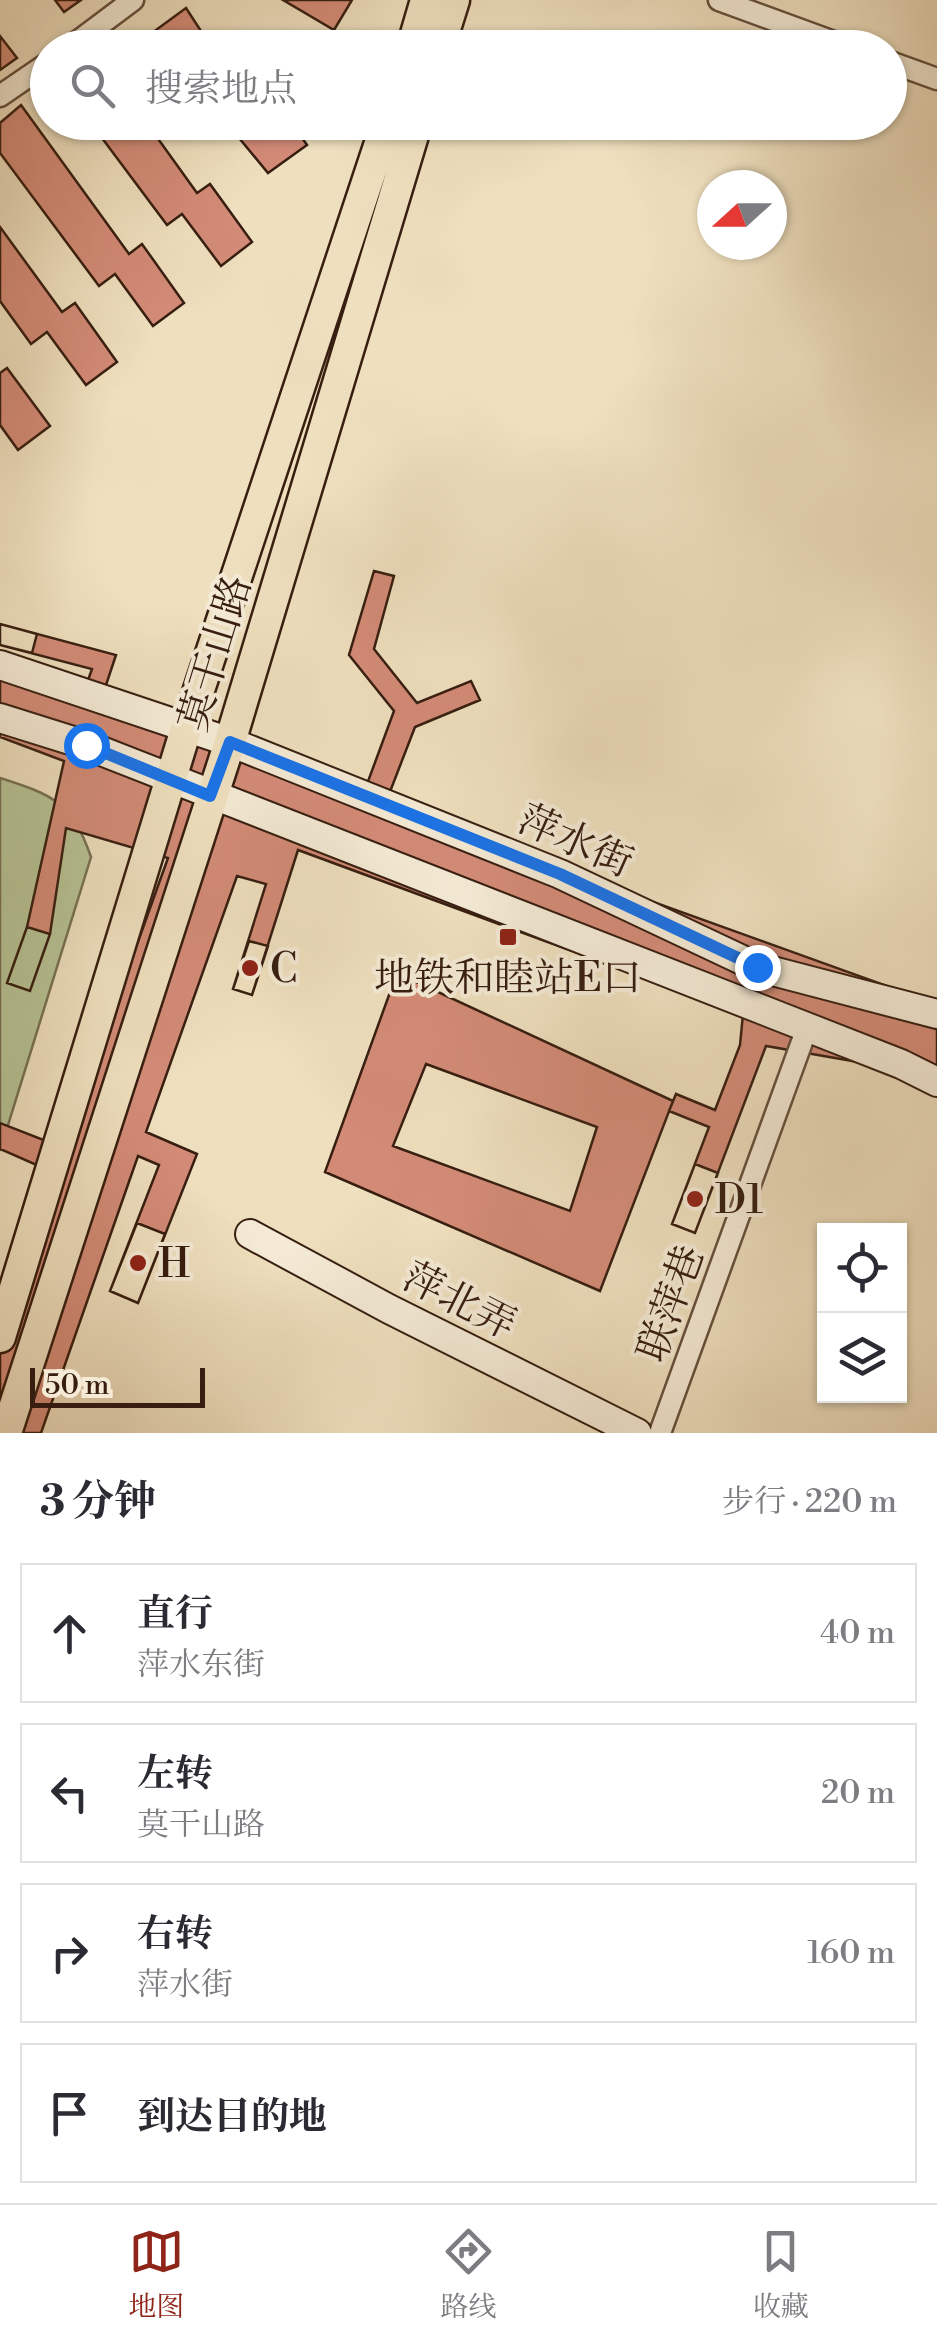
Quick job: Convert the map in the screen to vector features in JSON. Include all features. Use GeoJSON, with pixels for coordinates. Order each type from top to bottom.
{"type":"FeatureCollection","features":[{"type":"Feature","properties":{"kind":"main road"},"geometry":{"type":"LineString","coordinates":[[417,30],[426,0]]}},
{"type":"Feature","properties":{"kind":"main road"},"geometry":{"type":"LineString","coordinates":[[445,30],[454,0]]}},
{"type":"Feature","properties":{"kind":"main road","name":"莫干山路"},"geometry":{"type":"LineString","coordinates":[[0,1337],[187,726],[381,140]]}},
{"type":"Feature","properties":{"kind":"main road","name":"莫干山路"},"geometry":{"type":"LineString","coordinates":[[6,1433],[230,742],[412,140]]}},
{"type":"Feature","properties":{"kind":"main road","name":"萍水街"},"geometry":{"type":"LineString","coordinates":[[0,664],[230,742],[560,874],[757,967],[937,1014]]}},
{"type":"Feature","properties":{"kind":"main road"},"geometry":{"type":"LineString","coordinates":[[0,718],[86,745],[901,1064],[937,1082]]}},
{"type":"Feature","properties":{"kind":"main road","name":"萍北弄"},"geometry":{"type":"LineString","coordinates":[[250,1234],[390,1310],[637,1433]]}},
{"type":"Feature","properties":{"kind":"street"},"geometry":{"type":"LineString","coordinates":[[93,30],[133,0]]}},
{"type":"Feature","properties":{"kind":"street"},"geometry":{"type":"LineString","coordinates":[[719,0],[801,30]]}},
{"type":"Feature","properties":{"kind":"street"},"geometry":{"type":"LineString","coordinates":[[907,68],[937,79]]}},
{"type":"Feature","properties":{"kind":"street"},"geometry":{"type":"LineString","coordinates":[[0,96],[30,75]]}},
{"type":"Feature","properties":{"kind":"street","name":"联萍巷"},"geometry":{"type":"LineString","coordinates":[[660,1433],[807,1028]]}},
{"type":"Feature","properties":{"kind":"green space"},"geometry":{"type":"Polygon","coordinates":[[[0,778],[58,803],[76,824],[91,857],[0,1151],[0,778]]]}},
{"type":"Feature","properties":{"kind":"building"},"geometry":{"type":"Polygon","coordinates":[[[55,0],[81,0],[64,12],[55,0]]]}},
{"type":"Feature","properties":{"kind":"building"},"geometry":{"type":"Polygon","coordinates":[[[283,0],[352,0],[334,30],[283,0]]]}},
{"type":"Feature","properties":{"kind":"building"},"geometry":{"type":"Polygon","coordinates":[[[186,8],[200,30],[156,30],[186,8]]]}},
{"type":"Feature","properties":{"kind":"building"},"geometry":{"type":"Polygon","coordinates":[[[0,36],[17,58],[0,70],[0,36]]]}},
{"type":"Feature","properties":{"kind":"building"},"geometry":{"type":"Polygon","coordinates":[[[21,105],[30,117],[30,140],[46,140],[129,254],[142,244],[184,303],[153,326],[115,274],[99,286],[0,153],[0,123],[21,105]]]}},
{"type":"Feature","properties":{"kind":"building"},"geometry":{"type":"Polygon","coordinates":[[[103,140],[159,140],[197,193],[210,184],[252,242],[221,266],[182,214],[167,225],[103,140]]]}},
{"type":"Feature","properties":{"kind":"building"},"geometry":{"type":"Polygon","coordinates":[[[241,140],[304,140],[307,145],[268,173],[241,140]]]}},
{"type":"Feature","properties":{"kind":"building"},"geometry":{"type":"Polygon","coordinates":[[[0,227],[62,312],[75,303],[117,362],[86,385],[47,332],[31,344],[0,301],[0,227]]]}},
{"type":"Feature","properties":{"kind":"building"},"geometry":{"type":"Polygon","coordinates":[[[7,368],[50,426],[18,450],[0,425],[0,373],[7,368]]]}},
{"type":"Feature","properties":{"kind":"building"},"geometry":{"type":"Polygon","coordinates":[[[374,571],[394,576],[374,649],[417,703],[471,681],[480,700],[415,727],[386,802],[448,828],[937,1004],[937,1088],[858,1062],[766,1046],[695,1233],[672,1224],[709,1127],[669,1111],[676,1094],[715,1110],[740,1045],[743,1014],[298,850],[252,995],[233,989],[266,884],[237,876],[146,1132],[197,1154],[138,1303],[110,1291],[159,1165],[138,1156],[41,1433],[0,1433],[0,1327],[55,1173],[0,1149],[0,1123],[64,1148],[168,858],[66,828],[50,934],[30,991],[7,983],[27,927],[64,761],[0,737],[0,669],[82,697],[92,669],[0,645],[0,624],[116,655],[99,706],[363,795],[394,711],[349,655],[374,571]]]}},
{"type":"Feature","properties":{"kind":"building"},"geometry":{"type":"Polygon","coordinates":[[[0,624],[37,634],[32,653],[0,645],[0,624]]]}},
{"type":"Feature","properties":{"kind":"building"},"geometry":{"type":"Polygon","coordinates":[[[27,927],[50,934],[30,991],[7,983],[27,927]]]}},
{"type":"Feature","properties":{"kind":"building","name":"C"},"geometry":{"type":"Polygon","coordinates":[[[249,941],[268,946],[252,995],[233,989],[249,941]]]}},
{"type":"Feature","properties":{"kind":"building"},"geometry":{"type":"Polygon","coordinates":[[[397,973],[673,1101],[600,1291],[325,1172],[397,973]],[[426,1064],[393,1146],[570,1211],[597,1127],[426,1064]]]}},
{"type":"Feature","properties":{"kind":"building","name":"D1"},"geometry":{"type":"Polygon","coordinates":[[[695,1164],[718,1173],[695,1233],[672,1224],[695,1164]]]}},
{"type":"Feature","properties":{"kind":"building","name":"H"},"geometry":{"type":"Polygon","coordinates":[[[137,1223],[165,1234],[138,1303],[110,1291],[137,1223]]]}},
{"type":"Feature","properties":{"kind":"place","name":"地铁和睦站E口"},"geometry":{"type":"Point","coordinates":[508,937]}},
{"type":"Feature","properties":{"kind":"place","name":"C"},"geometry":{"type":"Point","coordinates":[250,968]}},
{"type":"Feature","properties":{"kind":"place","name":"D1"},"geometry":{"type":"Point","coordinates":[695,1199]}},
{"type":"Feature","properties":{"kind":"place","name":"H"},"geometry":{"type":"Point","coordinates":[138,1263]}},
{"type":"Feature","properties":{"kind":"route"},"geometry":{"type":"LineString","coordinates":[[86,745],[210,796],[230,742],[560,874],[757,967]]}}]}
